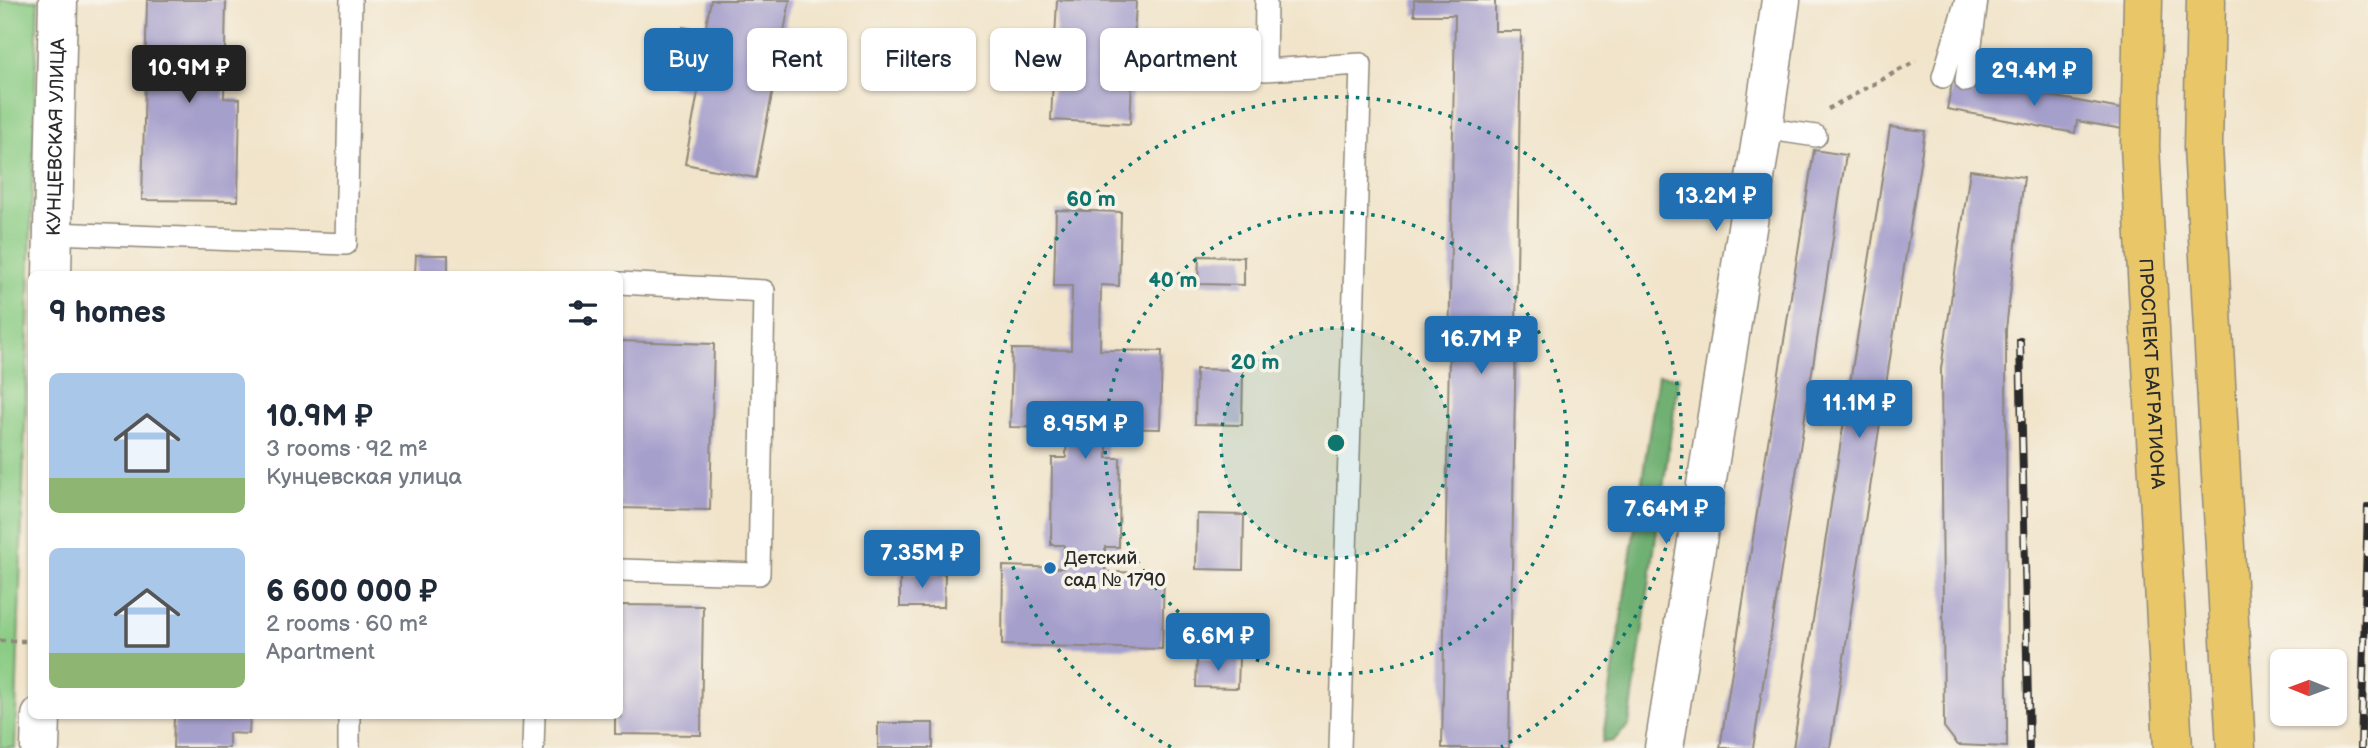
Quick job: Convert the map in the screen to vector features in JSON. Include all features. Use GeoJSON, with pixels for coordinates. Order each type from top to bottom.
{"type":"FeatureCollection","features":[{"type":"Feature","properties":{"kind":"main road","name":"ПРОСПЕКТ БАГРАТИОНА"},"geometry":{"type":"LineString","coordinates":[[2143,0],[2140,146],[2173,748]]}},
{"type":"Feature","properties":{"kind":"main road"},"geometry":{"type":"LineString","coordinates":[[2206,0],[2203,147],[2236,748]]}},
{"type":"Feature","properties":{"kind":"street","name":"КУНЦЕВСКАЯ УЛИЦА"},"geometry":{"type":"LineString","coordinates":[[52,271],[58,0]]}},
{"type":"Feature","properties":{"kind":"street"},"geometry":{"type":"LineString","coordinates":[[1664,748],[1775,129],[1781,0]]}},
{"type":"Feature","properties":{"kind":"street"},"geometry":{"type":"LineString","coordinates":[[40,748],[41,719]]}},
{"type":"Feature","properties":{"kind":"lane"},"geometry":{"type":"LineString","coordinates":[[53,233],[346,244],[351,0]]}},
{"type":"Feature","properties":{"kind":"lane"},"geometry":{"type":"LineString","coordinates":[[1266,0],[1265,70],[1361,64],[1340,748]]}},
{"type":"Feature","properties":{"kind":"lane"},"geometry":{"type":"LineString","coordinates":[[1943,77],[1966,0]]}},
{"type":"Feature","properties":{"kind":"lane"},"geometry":{"type":"LineString","coordinates":[[1966,81],[1977,0]]}},
{"type":"Feature","properties":{"kind":"lane"},"geometry":{"type":"LineString","coordinates":[[1775,129],[1816,136]]}},
{"type":"Feature","properties":{"kind":"lane"},"geometry":{"type":"LineString","coordinates":[[623,283],[764,291],[759,574],[623,570]]}},
{"type":"Feature","properties":{"kind":"lane"},"geometry":{"type":"LineString","coordinates":[[349,719],[349,748]]}},
{"type":"Feature","properties":{"kind":"lane"},"geometry":{"type":"LineString","coordinates":[[533,748],[534,719]]}},
{"type":"Feature","properties":{"kind":"path"},"geometry":{"type":"LineString","coordinates":[[1775,129],[1923,57]]}},
{"type":"Feature","properties":{"kind":"path"},"geometry":{"type":"LineString","coordinates":[[0,641],[28,641]]}},
{"type":"Feature","properties":{"kind":"green space"},"geometry":{"type":"Polygon","coordinates":[[[0,0],[38,0],[15,748],[0,748],[0,0]]]}},
{"type":"Feature","properties":{"kind":"green space"},"geometry":{"type":"Polygon","coordinates":[[[1658,375],[1679,377],[1629,725],[1613,741],[1602,743],[1658,375]]]}},
{"type":"Feature","properties":{"kind":"building"},"geometry":{"type":"Polygon","coordinates":[[[147,0],[226,0],[224,98],[240,99],[238,201],[142,200],[147,0]]]}},
{"type":"Feature","properties":{"kind":"building"},"geometry":{"type":"Polygon","coordinates":[[[711,0],[790,0],[785,28],[747,28],[747,91],[773,91],[756,178],[685,164],[698,92],[693,91],[733,91],[733,28],[706,28],[711,0]]]}},
{"type":"Feature","properties":{"kind":"building"},"geometry":{"type":"Polygon","coordinates":[[[1057,0],[1136,1],[1135,28],[1100,28],[1100,91],[1132,91],[1130,124],[1051,120],[1052,91],[1086,91],[1086,28],[1056,28],[1057,0]]]}},
{"type":"Feature","properties":{"kind":"building"},"geometry":{"type":"Polygon","coordinates":[[[1414,0],[1495,0],[1495,31],[1521,31],[1509,748],[1442,748],[1455,15],[1414,15],[1414,0]]]}},
{"type":"Feature","properties":{"kind":"building"},"geometry":{"type":"Polygon","coordinates":[[[1953,78],[2137,112],[2134,131],[2077,121],[2075,133],[1947,109],[1953,78]]]}},
{"type":"Feature","properties":{"kind":"building"},"geometry":{"type":"Polygon","coordinates":[[[1890,127],[1925,131],[1830,748],[1793,748],[1890,127]]]}},
{"type":"Feature","properties":{"kind":"building"},"geometry":{"type":"Polygon","coordinates":[[[1814,150],[1846,155],[1753,748],[1720,748],[1814,150]]]}},
{"type":"Feature","properties":{"kind":"building"},"geometry":{"type":"Polygon","coordinates":[[[1970,170],[2024,177],[2006,329],[2007,747],[1958,745],[1944,727],[1941,369],[1970,170]]]}},
{"type":"Feature","properties":{"kind":"building"},"geometry":{"type":"Polygon","coordinates":[[[1056,210],[1121,212],[1119,286],[1101,285],[1100,350],[1162,351],[1160,429],[1107,428],[1107,458],[1120,458],[1119,547],[1105,547],[1105,572],[1164,573],[1162,649],[1002,645],[1003,566],[1063,568],[1064,545],[1051,545],[1052,458],[1066,458],[1067,428],[1010,427],[1012,349],[1071,350],[1072,286],[1054,286],[1056,210]]]}},
{"type":"Feature","properties":{"kind":"building"},"geometry":{"type":"Polygon","coordinates":[[[416,255],[448,255],[448,271],[415,271],[416,255]]]}},
{"type":"Feature","properties":{"kind":"building"},"geometry":{"type":"Polygon","coordinates":[[[1199,256],[1244,257],[1244,285],[1198,284],[1199,256]]]}},
{"type":"Feature","properties":{"kind":"building"},"geometry":{"type":"Polygon","coordinates":[[[623,341],[714,344],[710,510],[623,508],[623,341]]]}},
{"type":"Feature","properties":{"kind":"building"},"geometry":{"type":"Polygon","coordinates":[[[1196,369],[1243,370],[1242,425],[1195,424],[1196,369]]]}},
{"type":"Feature","properties":{"kind":"building"},"geometry":{"type":"Polygon","coordinates":[[[1197,514],[1244,515],[1243,570],[1196,569],[1197,514]]]}},
{"type":"Feature","properties":{"kind":"building"},"geometry":{"type":"Polygon","coordinates":[[[900,573],[945,574],[944,607],[900,607],[900,573]]]}},
{"type":"Feature","properties":{"kind":"building"},"geometry":{"type":"Polygon","coordinates":[[[623,605],[703,606],[701,735],[615,734],[615,719],[623,719],[623,605]]]}},
{"type":"Feature","properties":{"kind":"building"},"geometry":{"type":"Polygon","coordinates":[[[1197,658],[1239,658],[1238,688],[1196,687],[1197,658]]]}},
{"type":"Feature","properties":{"kind":"building"},"geometry":{"type":"Polygon","coordinates":[[[174,719],[250,719],[249,734],[229,733],[229,748],[173,748],[174,719]]]}},
{"type":"Feature","properties":{"kind":"building"},"geometry":{"type":"Polygon","coordinates":[[[878,723],[933,723],[933,748],[878,748],[878,723]]]}},
{"type":"Feature","properties":{"kind":"railway"},"geometry":{"type":"LineString","coordinates":[[2020,341],[2029,748]]}},
{"type":"Feature","properties":{"kind":"railway"},"geometry":{"type":"LineString","coordinates":[[2361,748],[2368,507]]}},
{"type":"Feature","properties":{"kind":"place","name":"Детский сад № 1790"},"geometry":{"type":"Point","coordinates":[1050,568]}}]}
